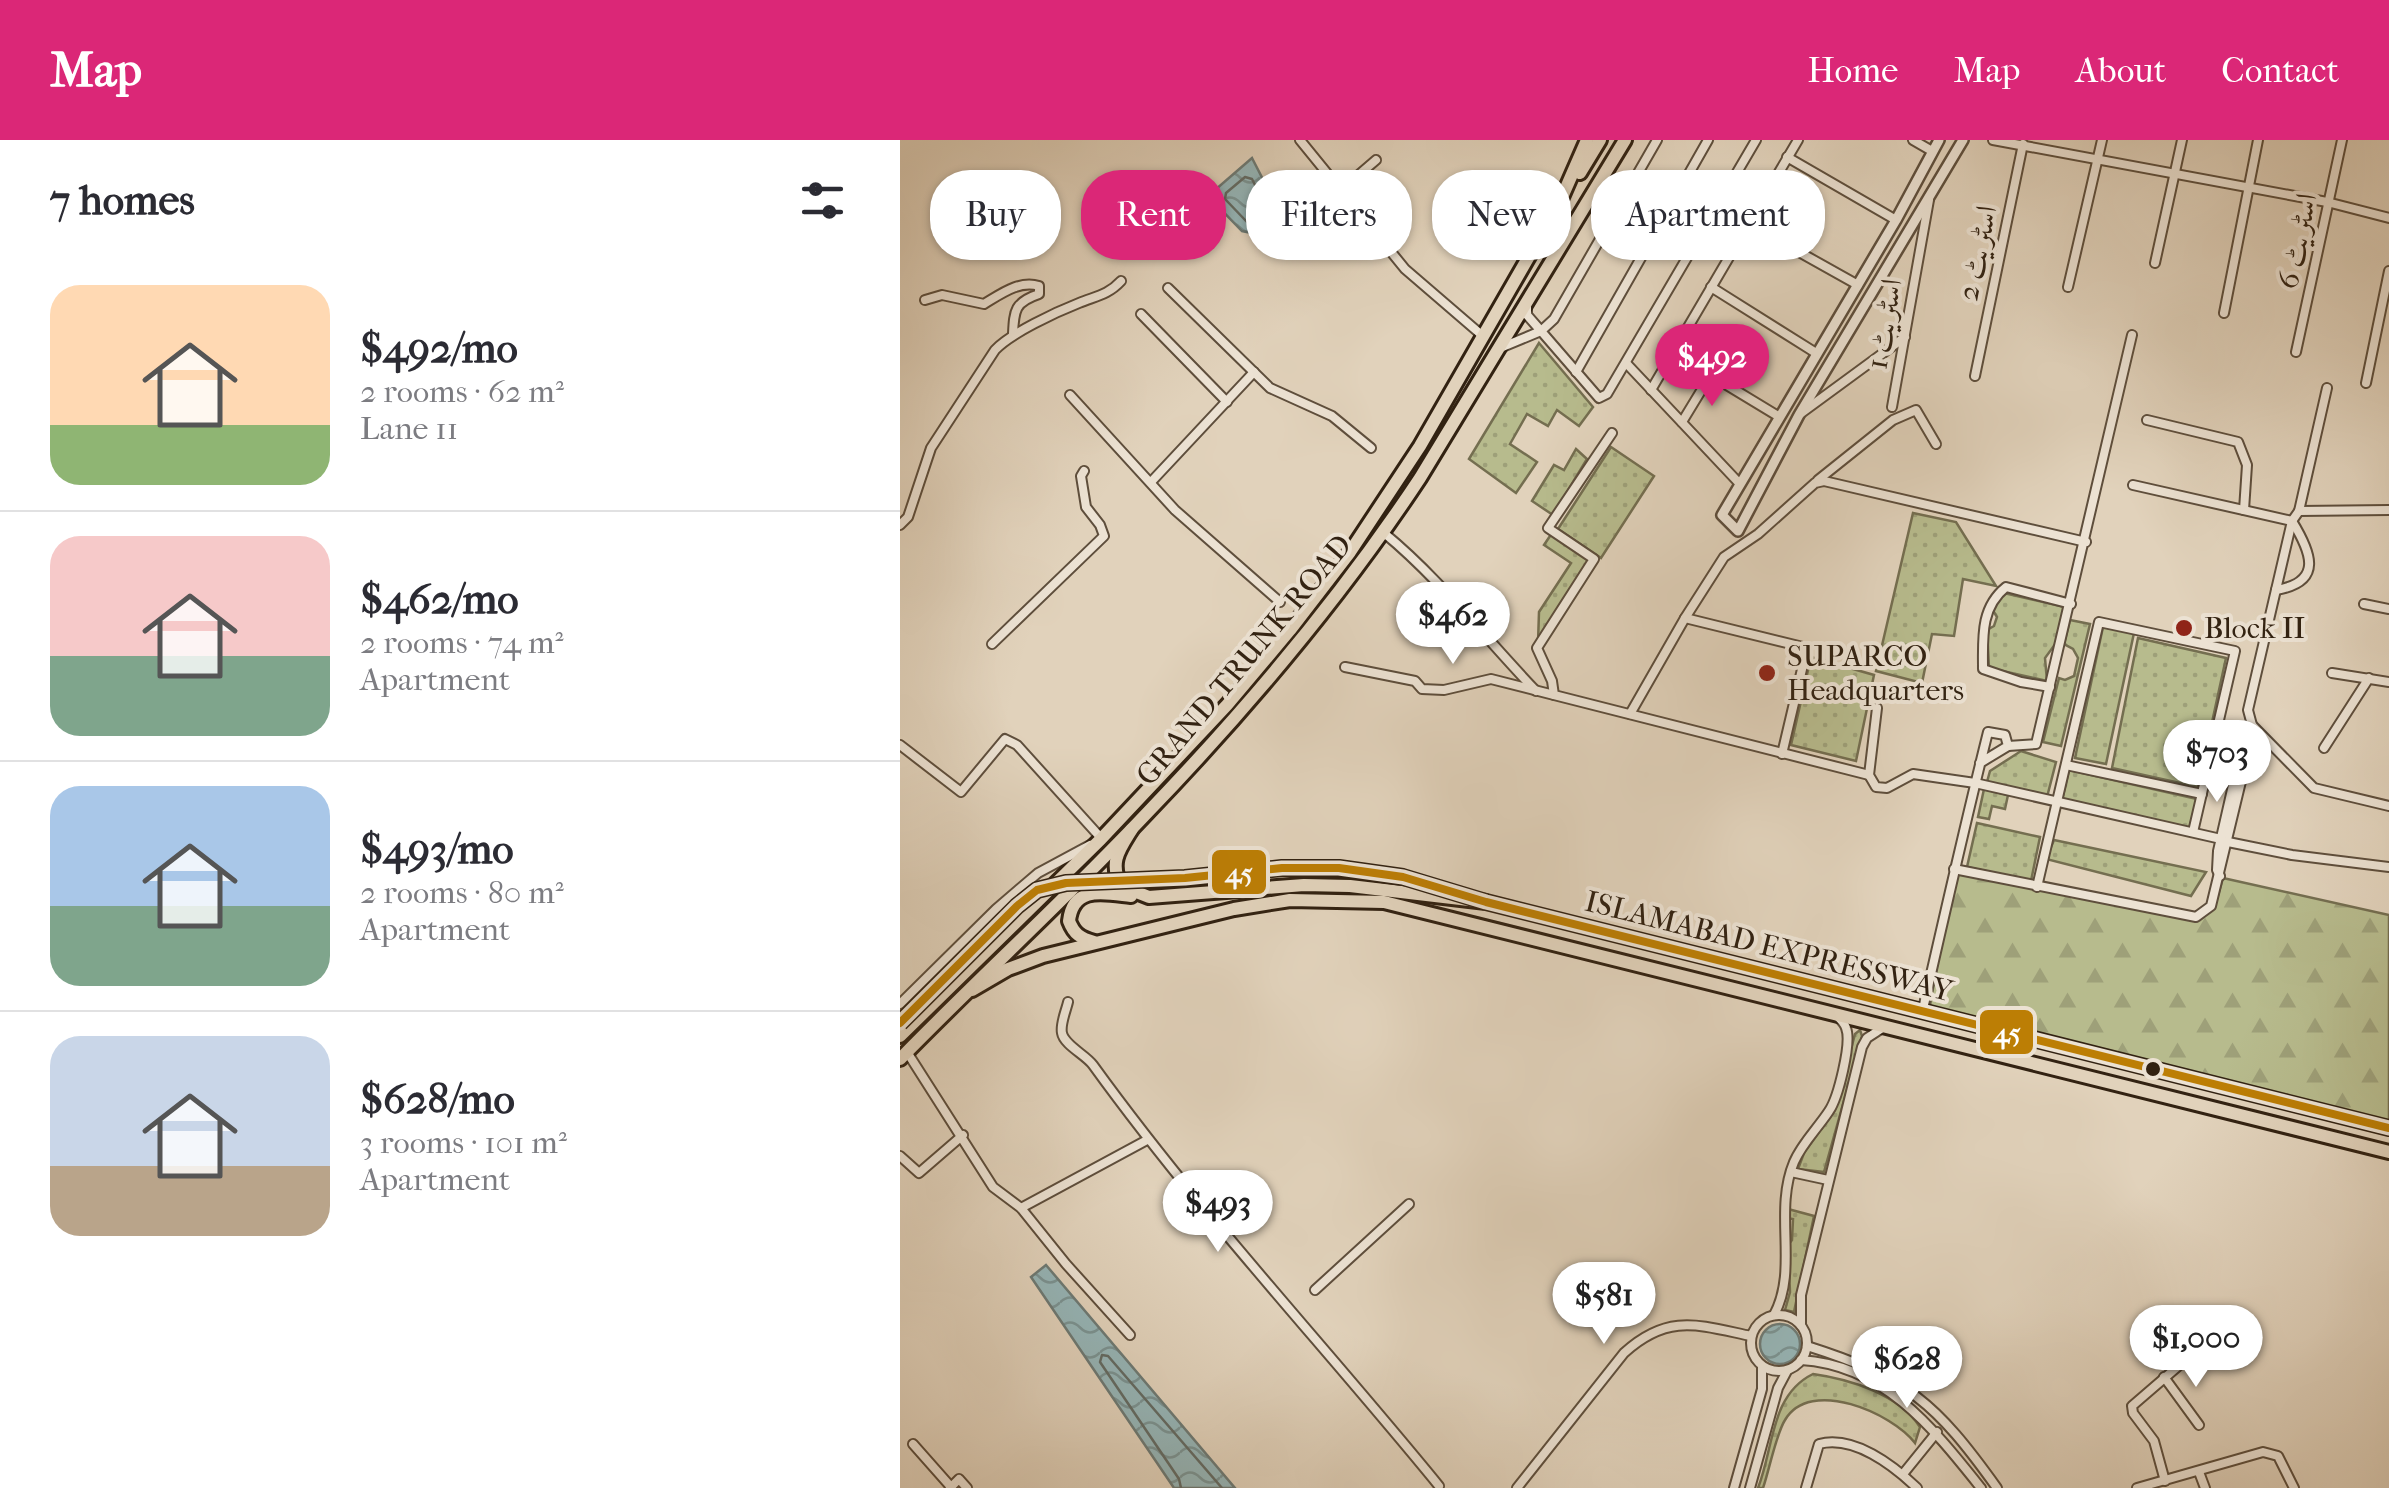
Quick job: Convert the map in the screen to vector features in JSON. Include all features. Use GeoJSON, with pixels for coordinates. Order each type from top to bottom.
{"type":"FeatureCollection","features":[{"type":"Feature","properties":{"kind":"highway","name":"GRAND TRUNK ROAD"},"geometry":{"type":"LineString","coordinates":[[1571,178],[1587,140]]}},
{"type":"Feature","properties":{"kind":"highway"},"geometry":{"type":"LineString","coordinates":[[1571,186],[1600,140]]}},
{"type":"Feature","properties":{"kind":"highway","name":"GRAND TRUNK ROAD"},"geometry":{"type":"LineString","coordinates":[[904,1055],[1132,829],[1303,640],[1384,533],[1622,140]]}},
{"type":"Feature","properties":{"kind":"highway","name":"GRAND TRUNK ROAD"},"geometry":{"type":"LineString","coordinates":[[900,1036],[1101,839],[1227,704],[1310,604],[1387,498],[1528,260]]}},
{"type":"Feature","properties":{"kind":"highway"},"geometry":{"type":"LineString","coordinates":[[1132,829],[1114,860],[1116,874],[1122,886],[1149,897]]}},
{"type":"Feature","properties":{"kind":"highway"},"geometry":{"type":"LineString","coordinates":[[900,1023],[1017,906],[1038,890],[1066,883],[1184,878],[1282,868],[1338,868],[1403,878],[1486,902]]}},
{"type":"Feature","properties":{"kind":"highway"},"geometry":{"type":"LineString","coordinates":[[1097,942],[1077,936],[1069,921],[1074,903],[1096,892],[1149,897],[1304,884],[1486,902]]}},
{"type":"Feature","properties":{"kind":"highway","name":"ISLAMABAD EXPRESSWAY"},"geometry":{"type":"LineString","coordinates":[[972,990],[1020,964],[1234,909],[1290,900],[1384,902],[2389,1152]]}},
{"type":"Feature","properties":{"kind":"highway","name":"ISLAMABAD EXPRESSWAY"},"geometry":{"type":"LineString","coordinates":[[1486,902],[2388,1128]]}},
{"type":"Feature","properties":{"kind":"street"},"geometry":{"type":"LineString","coordinates":[[1300,140],[1324,170]]}},
{"type":"Feature","properties":{"kind":"street"},"geometry":{"type":"LineString","coordinates":[[1638,170],[1657,140]]}},
{"type":"Feature","properties":{"kind":"street"},"geometry":{"type":"LineString","coordinates":[[1691,170],[1708,140]]}},
{"type":"Feature","properties":{"kind":"street"},"geometry":{"type":"LineString","coordinates":[[1738,170],[1756,140]]}},
{"type":"Feature","properties":{"kind":"street"},"geometry":{"type":"LineString","coordinates":[[1780,170],[1798,140]]}},
{"type":"Feature","properties":{"kind":"street"},"geometry":{"type":"LineString","coordinates":[[1914,140],[1932,151]]}},
{"type":"Feature","properties":{"kind":"street"},"geometry":{"type":"LineString","coordinates":[[1939,140],[1722,515],[1738,531],[1799,415],[1963,140]]}},
{"type":"Feature","properties":{"kind":"street"},"geometry":{"type":"LineString","coordinates":[[1993,140],[2023,142],[2176,172],[2389,218]]}},
{"type":"Feature","properties":{"kind":"street"},"geometry":{"type":"LineString","coordinates":[[2068,286],[2102,140]]}},
{"type":"Feature","properties":{"kind":"street"},"geometry":{"type":"LineString","coordinates":[[2155,263],[2182,140]]}},
{"type":"Feature","properties":{"kind":"street"},"geometry":{"type":"LineString","coordinates":[[2224,313],[2258,140]]}},
{"type":"Feature","properties":{"kind":"street","name":"اسٹریٹ 6"},"geometry":{"type":"LineString","coordinates":[[2296,352],[2342,140]]}},
{"type":"Feature","properties":{"kind":"street","name":"اسٹریٹ 2"},"geometry":{"type":"LineString","coordinates":[[1976,376],[2023,142]]}},
{"type":"Feature","properties":{"kind":"street"},"geometry":{"type":"LineString","coordinates":[[1787,157],[1896,220]]}},
{"type":"Feature","properties":{"kind":"street"},"geometry":{"type":"LineString","coordinates":[[1364,170],[1376,160]]}},
{"type":"Feature","properties":{"kind":"street","name":"اسٹریٹ 1"},"geometry":{"type":"LineString","coordinates":[[1892,407],[1931,190]]}},
{"type":"Feature","properties":{"kind":"street"},"geometry":{"type":"LineString","coordinates":[[1496,350],[1541,331],[1554,319],[1591,252]]}},
{"type":"Feature","properties":{"kind":"street"},"geometry":{"type":"LineString","coordinates":[[1398,260],[1484,337]]}},
{"type":"Feature","properties":{"kind":"street"},"geometry":{"type":"LineString","coordinates":[[1576,372],[1639,260]]}},
{"type":"Feature","properties":{"kind":"street"},"geometry":{"type":"LineString","coordinates":[[1527,296],[1527,316],[1599,398],[1608,394],[1685,260]]}},
{"type":"Feature","properties":{"kind":"street"},"geometry":{"type":"LineString","coordinates":[[1651,390],[1727,260]]}},
{"type":"Feature","properties":{"kind":"street"},"geometry":{"type":"LineString","coordinates":[[1813,260],[1858,285]]}},
{"type":"Feature","properties":{"kind":"street"},"geometry":{"type":"LineString","coordinates":[[2366,383],[2389,270]]}},
{"type":"Feature","properties":{"kind":"street"},"geometry":{"type":"LineString","coordinates":[[900,525],[908,517],[931,448],[995,350],[1013,334],[1081,302],[1107,295],[1121,282]]}},
{"type":"Feature","properties":{"kind":"street"},"geometry":{"type":"LineString","coordinates":[[924,300],[942,295],[984,304],[1014,288],[1035,284],[1039,294],[1022,300],[1015,308],[1013,334]]}},
{"type":"Feature","properties":{"kind":"street"},"geometry":{"type":"LineString","coordinates":[[1711,287],[1816,352]]}},
{"type":"Feature","properties":{"kind":"street"},"geometry":{"type":"LineString","coordinates":[[1168,288],[1270,388],[1332,416],[1370,448]]}},
{"type":"Feature","properties":{"kind":"street"},"geometry":{"type":"LineString","coordinates":[[1141,314],[1227,402]]}},
{"type":"Feature","properties":{"kind":"street"},"geometry":{"type":"LineString","coordinates":[[1980,764],[2008,746],[2036,744],[2132,335]]}},
{"type":"Feature","properties":{"kind":"street"},"geometry":{"type":"LineString","coordinates":[[1799,415],[1906,337]]}},
{"type":"Feature","properties":{"kind":"street"},"geometry":{"type":"LineString","coordinates":[[1674,353],[1778,416]]}},
{"type":"Feature","properties":{"kind":"street"},"geometry":{"type":"LineString","coordinates":[[1626,363],[1739,483]]}},
{"type":"Feature","properties":{"kind":"street"},"geometry":{"type":"LineString","coordinates":[[1151,482],[1254,372]]}},
{"type":"Feature","properties":{"kind":"street"},"geometry":{"type":"LineString","coordinates":[[1682,422],[1710,376]]}},
{"type":"Feature","properties":{"kind":"street"},"geometry":{"type":"LineString","coordinates":[[2327,388],[2248,710],[2250,729],[2314,788],[2389,806]]}},
{"type":"Feature","properties":{"kind":"street"},"geometry":{"type":"LineString","coordinates":[[1070,395],[1175,510],[1280,602]]}},
{"type":"Feature","properties":{"kind":"street"},"geometry":{"type":"LineString","coordinates":[[1630,714],[1724,557],[1758,534],[1893,420],[1916,410],[1936,444]]}},
{"type":"Feature","properties":{"kind":"street"},"geometry":{"type":"LineString","coordinates":[[2147,420],[2238,442],[2247,464],[2244,510]]}},
{"type":"Feature","properties":{"kind":"street"},"geometry":{"type":"LineString","coordinates":[[1554,696],[1538,648],[1594,559],[1548,528],[1612,433]]}},
{"type":"Feature","properties":{"kind":"street"},"geometry":{"type":"LineString","coordinates":[[992,644],[1104,536],[1086,507],[1081,476],[1084,471]]}},
{"type":"Feature","properties":{"kind":"street"},"geometry":{"type":"LineString","coordinates":[[1815,483],[1824,481],[2086,542]]}},
{"type":"Feature","properties":{"kind":"street"},"geometry":{"type":"LineString","coordinates":[[2133,485],[2292,521],[2306,543],[2308,574],[2300,582],[2276,590]]}},
{"type":"Feature","properties":{"kind":"street"},"geometry":{"type":"LineString","coordinates":[[2299,511],[2389,510]]}},
{"type":"Feature","properties":{"kind":"street"},"geometry":{"type":"LineString","coordinates":[[1384,533],[1434,577],[1469,621],[1536,690]]}},
{"type":"Feature","properties":{"kind":"street"},"geometry":{"type":"LineString","coordinates":[[2050,687],[1983,669],[1984,621],[1995,596],[2006,587],[2071,604]]}},
{"type":"Feature","properties":{"kind":"street"},"geometry":{"type":"LineString","coordinates":[[2364,604],[2389,609]]}},
{"type":"Feature","properties":{"kind":"street"},"geometry":{"type":"LineString","coordinates":[[1686,618],[1807,648],[1782,754]]}},
{"type":"Feature","properties":{"kind":"street"},"geometry":{"type":"LineString","coordinates":[[2037,886],[2099,622],[2235,651],[2193,832]]}},
{"type":"Feature","properties":{"kind":"street"},"geometry":{"type":"LineString","coordinates":[[1345,667],[1415,681],[1422,689],[1444,690],[1491,679],[1869,775]]}},
{"type":"Feature","properties":{"kind":"street"},"geometry":{"type":"LineString","coordinates":[[2332,674],[2389,682]]}},
{"type":"Feature","properties":{"kind":"street"},"geometry":{"type":"LineString","coordinates":[[2324,748],[2369,678]]}},
{"type":"Feature","properties":{"kind":"street"},"geometry":{"type":"LineString","coordinates":[[1878,708],[1869,775],[1876,787],[1902,783],[1913,774],[1975,783],[2224,841],[2389,867]]}},
{"type":"Feature","properties":{"kind":"street"},"geometry":{"type":"LineString","coordinates":[[1954,869],[2196,917],[2211,906],[2220,876],[2244,736],[2250,729]]}},
{"type":"Feature","properties":{"kind":"street"},"geometry":{"type":"LineString","coordinates":[[1923,1010],[1988,732],[2005,735],[2008,746]]}},
{"type":"Feature","properties":{"kind":"street"},"geometry":{"type":"LineString","coordinates":[[900,745],[961,792],[1005,738],[1017,745],[1101,839],[1038,874],[996,909],[900,1004]]}},
{"type":"Feature","properties":{"kind":"street"},"geometry":{"type":"LineString","coordinates":[[2066,764],[2202,794]]}},
{"type":"Feature","properties":{"kind":"street"},"geometry":{"type":"LineString","coordinates":[[1068,1002],[1062,1034],[1085,1054],[1147,1140],[1439,1486]]}},
{"type":"Feature","properties":{"kind":"street"},"geometry":{"type":"LineString","coordinates":[[1774,1315],[1784,1294],[1784,1205],[1790,1172],[1836,1095],[1848,1040],[1848,1030],[1837,1016]]}},
{"type":"Feature","properties":{"kind":"street"},"geometry":{"type":"LineString","coordinates":[[1750,1488],[1778,1388],[1787,1371],[1802,1360],[1807,1346],[1800,1325],[1801,1295],[1862,1047],[1867,1038],[1884,1027]]}},
{"type":"Feature","properties":{"kind":"street"},"geometry":{"type":"LineString","coordinates":[[904,1055],[963,1135],[993,1187],[1021,1208],[1130,1335]]}},
{"type":"Feature","properties":{"kind":"street"},"geometry":{"type":"LineString","coordinates":[[900,1156],[919,1174],[963,1135]]}},
{"type":"Feature","properties":{"kind":"street"},"geometry":{"type":"LineString","coordinates":[[1021,1208],[1147,1140]]}},
{"type":"Feature","properties":{"kind":"street"},"geometry":{"type":"LineString","coordinates":[[1790,1172],[1828,1180]]}},
{"type":"Feature","properties":{"kind":"street"},"geometry":{"type":"LineString","coordinates":[[1316,1290],[1409,1204]]}},
{"type":"Feature","properties":{"kind":"street"},"geometry":{"type":"LineString","coordinates":[[1787,1371],[1762,1366],[1754,1358],[1751,1336],[1757,1325],[1774,1315],[1784,1315],[1800,1325]]}},
{"type":"Feature","properties":{"kind":"street"},"geometry":{"type":"LineString","coordinates":[[1517,1488],[1636,1342],[1677,1324],[1751,1336]]}},
{"type":"Feature","properties":{"kind":"street"},"geometry":{"type":"LineString","coordinates":[[1807,1346],[1864,1364],[1914,1391],[1956,1431],[1997,1488]]}},
{"type":"Feature","properties":{"kind":"street"},"geometry":{"type":"LineString","coordinates":[[2165,1481],[2154,1441],[2132,1406],[2190,1356]]}},
{"type":"Feature","properties":{"kind":"street"},"geometry":{"type":"LineString","coordinates":[[1802,1360],[1843,1366],[1906,1403],[1937,1432],[1981,1488]]}},
{"type":"Feature","properties":{"kind":"street"},"geometry":{"type":"LineString","coordinates":[[1734,1488],[1762,1389],[1762,1366]]}},
{"type":"Feature","properties":{"kind":"street"},"geometry":{"type":"LineString","coordinates":[[2164,1377],[2199,1424]]}},
{"type":"Feature","properties":{"kind":"street"},"geometry":{"type":"LineString","coordinates":[[1903,1474],[1937,1432]]}},
{"type":"Feature","properties":{"kind":"street"},"geometry":{"type":"LineString","coordinates":[[1806,1488],[1818,1444],[1830,1441],[1865,1451],[1903,1474],[1917,1488]]}},
{"type":"Feature","properties":{"kind":"street"},"geometry":{"type":"LineString","coordinates":[[912,1444],[950,1488],[959,1479],[967,1488]]}},
{"type":"Feature","properties":{"kind":"street"},"geometry":{"type":"LineString","coordinates":[[2136,1488],[2263,1452],[2278,1456],[2294,1488]]}},
{"type":"Feature","properties":{"kind":"street"},"geometry":{"type":"LineString","coordinates":[[2199,1472],[2205,1488]]}},
{"type":"Feature","properties":{"kind":"green space"},"geometry":{"type":"Polygon","coordinates":[[[1539,343],[1593,407],[1579,426],[1557,410],[1548,426],[1527,414],[1510,444],[1537,462],[1516,493],[1469,459],[1539,343]]]}},
{"type":"Feature","properties":{"kind":"green space"},"geometry":{"type":"Polygon","coordinates":[[[1611,447],[1654,476],[1601,558],[1558,529],[1611,447]]]}},
{"type":"Feature","properties":{"kind":"green space"},"geometry":{"type":"Polygon","coordinates":[[[1576,449],[1587,459],[1553,515],[1532,501],[1554,465],[1564,470],[1576,449]]]}},
{"type":"Feature","properties":{"kind":"green space"},"geometry":{"type":"Polygon","coordinates":[[[1913,513],[1956,522],[1996,586],[1963,579],[1954,636],[1932,634],[1922,683],[1876,671],[1913,513]]]}},
{"type":"Feature","properties":{"kind":"green space"},"geometry":{"type":"Polygon","coordinates":[[[1552,533],[1591,560],[1538,643],[1539,612],[1571,563],[1544,545],[1552,533]]]}},
{"type":"Feature","properties":{"kind":"green space"},"geometry":{"type":"Polygon","coordinates":[[[2004,593],[2065,607],[2056,643],[2045,658],[2047,681],[1989,668],[1987,630],[1994,626],[1997,617],[1992,609],[2004,593]]]}},
{"type":"Feature","properties":{"kind":"green space"},"geometry":{"type":"Polygon","coordinates":[[[2070,620],[2090,624],[2061,746],[2043,742],[2059,678],[2074,676],[2078,658],[2064,644],[2070,620]]]}},
{"type":"Feature","properties":{"kind":"green space"},"geometry":{"type":"Polygon","coordinates":[[[2103,627],[2134,633],[2106,764],[2075,758],[2103,627]]]}},
{"type":"Feature","properties":{"kind":"green space"},"geometry":{"type":"Polygon","coordinates":[[[2138,638],[2226,658],[2198,787],[2112,768],[2138,638]]]}},
{"type":"Feature","properties":{"kind":"green space"},"geometry":{"type":"Polygon","coordinates":[[[1811,657],[1874,675],[1856,761],[1791,745],[1811,657]]]}},
{"type":"Feature","properties":{"kind":"green space"},"geometry":{"type":"Polygon","coordinates":[[[2021,751],[2056,762],[2047,797],[1987,782],[1990,771],[2021,751]]]}},
{"type":"Feature","properties":{"kind":"green space"},"geometry":{"type":"Polygon","coordinates":[[[2069,770],[2197,799],[2189,829],[2062,800],[2069,770]]]}},
{"type":"Feature","properties":{"kind":"green space"},"geometry":{"type":"Polygon","coordinates":[[[1984,789],[2008,795],[2005,809],[1992,806],[1989,819],[1978,817],[1984,789]]]}},
{"type":"Feature","properties":{"kind":"green space"},"geometry":{"type":"Polygon","coordinates":[[[1977,823],[2040,837],[2031,881],[1967,867],[1977,823]]]}},
{"type":"Feature","properties":{"kind":"green space"},"geometry":{"type":"Polygon","coordinates":[[[2054,840],[2206,872],[2191,896],[2046,859],[2054,840]]]}},
{"type":"Feature","properties":{"kind":"green space"},"geometry":{"type":"Polygon","coordinates":[[[1954,869],[2200,920],[2215,906],[2223,878],[2389,915],[2389,1121],[1929,1011],[1954,869]]]}},
{"type":"Feature","properties":{"kind":"green space"},"geometry":{"type":"Polygon","coordinates":[[[1860,1030],[1862,1036],[1824,1172],[1798,1169],[1804,1153],[1835,1110],[1855,1034],[1860,1030]]]}},
{"type":"Feature","properties":{"kind":"green space"},"geometry":{"type":"Polygon","coordinates":[[[1788,1209],[1814,1216],[1794,1312],[1785,1310],[1790,1292],[1788,1245],[1793,1219],[1786,1218],[1788,1209]]]}},
{"type":"Feature","properties":{"kind":"green space"},"geometry":{"type":"Polygon","coordinates":[[[1813,1374],[1857,1384],[1886,1397],[1911,1415],[1920,1427],[1915,1443],[1870,1411],[1831,1400],[1813,1401],[1797,1407],[1785,1420],[1763,1488],[1758,1488],[1781,1409],[1799,1383],[1813,1374]]]}},
{"type":"Feature","properties":{"kind":"water"},"geometry":{"type":"Polygon","coordinates":[[[1252,158],[1258,170],[1246,170],[1246,232],[1226,215],[1226,180],[1252,158]]]}},
{"type":"Feature","properties":{"kind":"water"},"geometry":{"type":"Polygon","coordinates":[[[1046,1265],[1235,1488],[1174,1488],[1031,1277],[1046,1265]]]}},
{"type":"Feature","properties":{"kind":"water"},"geometry":{"type":"Polygon","coordinates":[[[1780,1324],[1794,1330],[1800,1344],[1794,1358],[1780,1364],[1766,1358],[1760,1344],[1766,1330],[1780,1324]]]}},
{"type":"Feature","properties":{"kind":"transit line","name":"45"},"geometry":{"type":"LineString","coordinates":[[900,1023],[1037,890],[1066,883],[1185,878],[1282,868],[1339,868],[1403,877],[1486,902],[2389,1128]]}},
{"type":"Feature","properties":{"kind":"place","name":"Block II"},"geometry":{"type":"Point","coordinates":[2184,628]}},
{"type":"Feature","properties":{"kind":"place","name":"SUPARCO Headquarters"},"geometry":{"type":"Point","coordinates":[1767,673]}}]}
